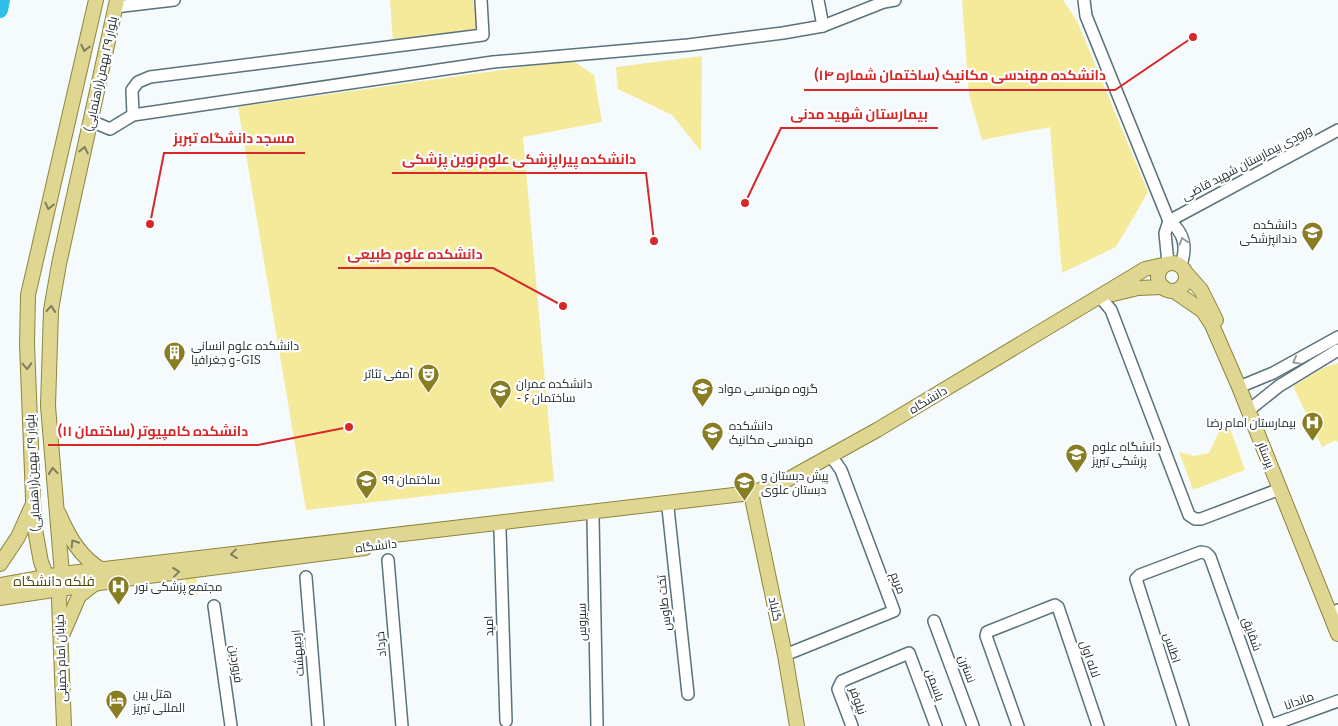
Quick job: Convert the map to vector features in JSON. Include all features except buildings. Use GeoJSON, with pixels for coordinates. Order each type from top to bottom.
{"type":"FeatureCollection","features":[{"type":"Feature","properties":{"kind":"main road","name":"بلوار ٢٩ بهمن(راهنمایی)"},"geometry":{"type":"LineString","coordinates":[[59,589],[47,577],[41,562],[34,524],[26,344],[28,295],[96,0]]}},
{"type":"Feature","properties":{"kind":"main road","name":"بلوار ٢٩ بهمن(راهنمایی)"},"geometry":{"type":"LineString","coordinates":[[59,589],[62,574],[56,522],[48,406],[51,310],[58,264],[116,4]]}},
{"type":"Feature","properties":{"kind":"main road"},"geometry":{"type":"LineString","coordinates":[[1176,266],[1183,286],[1168,289],[1158,276],[1161,268],[1176,266]]}},
{"type":"Feature","properties":{"kind":"main road","name":"دانشگاه"},"geometry":{"type":"LineString","coordinates":[[0,585],[62,574],[751,493],[785,482],[832,456],[1100,298],[1145,269],[1176,266]]}},
{"type":"Feature","properties":{"kind":"main road","name":"پرستار"},"geometry":{"type":"LineString","coordinates":[[1176,266],[1207,300],[1338,612]]}},
{"type":"Feature","properties":{"kind":"main road","name":"دانشگاه"},"geometry":{"type":"LineString","coordinates":[[1100,298],[1138,288],[1168,289]]}},
{"type":"Feature","properties":{"kind":"main road","name":"پرستار"},"geometry":{"type":"LineString","coordinates":[[1168,289],[1203,311],[1242,386]]}},
{"type":"Feature","properties":{"kind":"main road","name":"پرستار"},"geometry":{"type":"LineString","coordinates":[[1251,408],[1280,489],[1338,634]]}},
{"type":"Feature","properties":{"kind":"main road","name":"دانشگاه"},"geometry":{"type":"LineString","coordinates":[[0,598],[745,498],[751,493]]}},
{"type":"Feature","properties":{"kind":"main road","name":"گلباد"},"geometry":{"type":"LineString","coordinates":[[751,493],[785,655],[797,726]]}},
{"type":"Feature","properties":{"kind":"main road"},"geometry":{"type":"LineString","coordinates":[[0,564],[18,537],[33,503]]}},
{"type":"Feature","properties":{"kind":"main road"},"geometry":{"type":"LineString","coordinates":[[56,507],[72,540],[84,557],[102,570]]}},
{"type":"Feature","properties":{"kind":"main road"},"geometry":{"type":"LineString","coordinates":[[34,524],[45,530],[56,522]]}},
{"type":"Feature","properties":{"kind":"main road"},"geometry":{"type":"LineString","coordinates":[[60,641],[79,596],[86,589],[96,584]]}},
{"type":"Feature","properties":{"kind":"main road","name":"خیابان امام خمینی"},"geometry":{"type":"LineString","coordinates":[[59,589],[64,726]]}},
{"type":"Feature","properties":{"kind":"street"},"geometry":{"type":"LineString","coordinates":[[116,4],[174,0]]}},
{"type":"Feature","properties":{"kind":"street"},"geometry":{"type":"LineString","coordinates":[[133,115],[132,90],[138,82],[150,77],[483,35],[481,0]]}},
{"type":"Feature","properties":{"kind":"street"},"geometry":{"type":"LineString","coordinates":[[818,0],[823,26]]}},
{"type":"Feature","properties":{"kind":"street"},"geometry":{"type":"LineString","coordinates":[[91,120],[110,130],[133,115],[493,62],[688,45],[823,26],[884,2],[895,0]]}},
{"type":"Feature","properties":{"kind":"street"},"geometry":{"type":"LineString","coordinates":[[1076,0],[1086,16],[1169,221],[1177,227],[1184,240],[1185,253],[1176,266]]}},
{"type":"Feature","properties":{"kind":"street"},"geometry":{"type":"LineString","coordinates":[[1084,0],[1086,16]]}},
{"type":"Feature","properties":{"kind":"street","name":"ورودی بیمارستان شهید قاضی"},"geometry":{"type":"LineString","coordinates":[[1169,221],[1338,130]]}},
{"type":"Feature","properties":{"kind":"street"},"geometry":{"type":"LineString","coordinates":[[1169,221],[1165,233],[1176,266]]}},
{"type":"Feature","properties":{"kind":"street"},"geometry":{"type":"LineString","coordinates":[[1100,298],[1110,310],[1189,515],[1195,519],[1201,519],[1280,489]]}},
{"type":"Feature","properties":{"kind":"street"},"geometry":{"type":"LineString","coordinates":[[1242,386],[1273,373],[1337,339]]}},
{"type":"Feature","properties":{"kind":"street"},"geometry":{"type":"LineString","coordinates":[[1251,408],[1280,386],[1338,350]]}},
{"type":"Feature","properties":{"kind":"street","name":"مریم"},"geometry":{"type":"LineString","coordinates":[[785,655],[894,611],[841,470],[832,456]]}},
{"type":"Feature","properties":{"kind":"street","name":"تخت طاوس"},"geometry":{"type":"LineString","coordinates":[[668,508],[688,694]]}},
{"type":"Feature","properties":{"kind":"street","name":"سیروس"},"geometry":{"type":"LineString","coordinates":[[593,518],[597,726]]}},
{"type":"Feature","properties":{"kind":"street","name":"امید"},"geometry":{"type":"LineString","coordinates":[[500,530],[506,721]]}},
{"type":"Feature","properties":{"kind":"street","name":"اطلس"},"geometry":{"type":"LineString","coordinates":[[1183,726],[1136,579],[1140,575],[1201,552],[1206,553]]}},
{"type":"Feature","properties":{"kind":"street","name":"شقایق"},"geometry":{"type":"LineString","coordinates":[[1206,553],[1210,557],[1270,726]]}},
{"type":"Feature","properties":{"kind":"street","name":"خرداد"},"geometry":{"type":"LineString","coordinates":[[388,560],[402,726]]}},
{"type":"Feature","properties":{"kind":"street","name":"اردیبهشت"},"geometry":{"type":"LineString","coordinates":[[306,577],[318,726]]}},
{"type":"Feature","properties":{"kind":"street","name":"لاله اول"},"geometry":{"type":"LineString","coordinates":[[1018,726],[986,636],[987,632],[1055,605],[1058,607],[1095,725]]}},
{"type":"Feature","properties":{"kind":"street","name":"فروردین"},"geometry":{"type":"LineString","coordinates":[[214,606],[231,726]]}},
{"type":"Feature","properties":{"kind":"street","name":"نسترن"},"geometry":{"type":"LineString","coordinates":[[934,621],[973,726]]}},
{"type":"Feature","properties":{"kind":"street","name":"نیلوفر"},"geometry":{"type":"LineString","coordinates":[[852,726],[838,689],[839,684],[842,681],[909,653]]}},
{"type":"Feature","properties":{"kind":"street","name":"یاسمن"},"geometry":{"type":"LineString","coordinates":[[909,653],[936,726]]}},
{"type":"Feature","properties":{"kind":"street","name":"ماندانا"},"geometry":{"type":"LineString","coordinates":[[1270,726],[1301,721],[1338,701]]}},
{"type":"Feature","properties":{"kind":"shaded area"},"geometry":{"type":"Polygon","coordinates":[[[390,0],[474,0],[477,29],[393,43],[390,0]]]}},
{"type":"Feature","properties":{"kind":"shaded area"},"geometry":{"type":"Polygon","coordinates":[[[962,0],[1063,0],[1077,21],[1148,192],[1116,247],[1062,273],[1050,127],[982,140],[969,95],[962,0]]]}},
{"type":"Feature","properties":{"kind":"shaded area"},"geometry":{"type":"Polygon","coordinates":[[[702,56],[701,151],[672,115],[618,89],[616,67],[702,56]]]}},
{"type":"Feature","properties":{"kind":"shaded area"},"geometry":{"type":"Polygon","coordinates":[[[572,60],[594,75],[602,122],[523,137],[554,481],[306,510],[238,107],[572,60]]]}},
{"type":"Feature","properties":{"kind":"shaded area"},"geometry":{"type":"Polygon","coordinates":[[[1338,363],[1338,443],[1336,440],[1322,447],[1293,386],[1323,368],[1338,363]]]}},
{"type":"Feature","properties":{"kind":"shaded area"},"geometry":{"type":"Polygon","coordinates":[[[1226,417],[1245,470],[1193,490],[1179,452],[1194,456],[1209,453],[1226,417]]]}},
{"type":"Feature","properties":{"kind":"shaded area"},"geometry":{"type":"Polygon","coordinates":[[[196,576],[198,595],[187,597],[185,578],[196,576]]]}},
{"type":"Feature","properties":{"kind":"waterway"},"geometry":{"type":"LineString","coordinates":[[0,10],[2,0]]}},
{"type":"Feature","properties":{"kind":"place","name":"دانشکده مهندسی مکانیک (ساختمان شماره ۱۴)"},"geometry":{"type":"Point","coordinates":[1193,37]}},
{"type":"Feature","properties":{"kind":"place","name":"بیمارستان شهید مدنی"},"geometry":{"type":"Point","coordinates":[745,203]}},
{"type":"Feature","properties":{"kind":"place","name":"مسجد دانشگاه تبربز"},"geometry":{"type":"Point","coordinates":[150,224]}},
{"type":"Feature","properties":{"kind":"place","name":"دانشکده پیراپزشکی علوم‌نوین پزشکی"},"geometry":{"type":"Point","coordinates":[654,241]}},
{"type":"Feature","properties":{"kind":"place","name":"دانشکده دندانپزشکی"},"geometry":{"type":"Point","coordinates":[1313,251]}},
{"type":"Feature","properties":{"kind":"place","name":"دانشکده علوم طبیعی"},"geometry":{"type":"Point","coordinates":[563,306]}},
{"type":"Feature","properties":{"kind":"place","name":"دانشکده علوم انسانی و جغرافیا-GIS"},"geometry":{"type":"Point","coordinates":[175,372]}},
{"type":"Feature","properties":{"kind":"place","name":"آمفی تئاتر"},"geometry":{"type":"Point","coordinates":[429,393]}},
{"type":"Feature","properties":{"kind":"place","name":"گروه مهندسی مواد"},"geometry":{"type":"Point","coordinates":[702,408]}},
{"type":"Feature","properties":{"kind":"place","name":"دانشکده عمران - ساختمان ۶"},"geometry":{"type":"Point","coordinates":[500,410]}},
{"type":"Feature","properties":{"kind":"place","name":"دانشکده کامپیوتر (ساختمان ۱۱)"},"geometry":{"type":"Point","coordinates":[349,427]}},
{"type":"Feature","properties":{"kind":"place","name":"بیمارستان امام رضا"},"geometry":{"type":"Point","coordinates":[1312,442]}},
{"type":"Feature","properties":{"kind":"place","name":"دانشکده مهندسی مکانیک"},"geometry":{"type":"Point","coordinates":[713,452]}},
{"type":"Feature","properties":{"kind":"place","name":"دانشگاه علوم پزشکی تبریز"},"geometry":{"type":"Point","coordinates":[1076,473]}},
{"type":"Feature","properties":{"kind":"place","name":"ساختمان ۹۹"},"geometry":{"type":"Point","coordinates":[366,499]}},
{"type":"Feature","properties":{"kind":"place","name":"پیش دبستان و دبستان علوی"},"geometry":{"type":"Point","coordinates":[745,502]}},
{"type":"Feature","properties":{"kind":"place","name":"مجتمع پزشکی نور"},"geometry":{"type":"Point","coordinates":[119,606]}},
{"type":"Feature","properties":{"kind":"place","name":"هتل بین المللی تبریز"},"geometry":{"type":"Point","coordinates":[117,720]}},
{"type":"Feature","properties":{"kind":"district","name":"فلکه دانشگاه"},"geometry":{"type":"Point","coordinates":[54,581]}}]}
